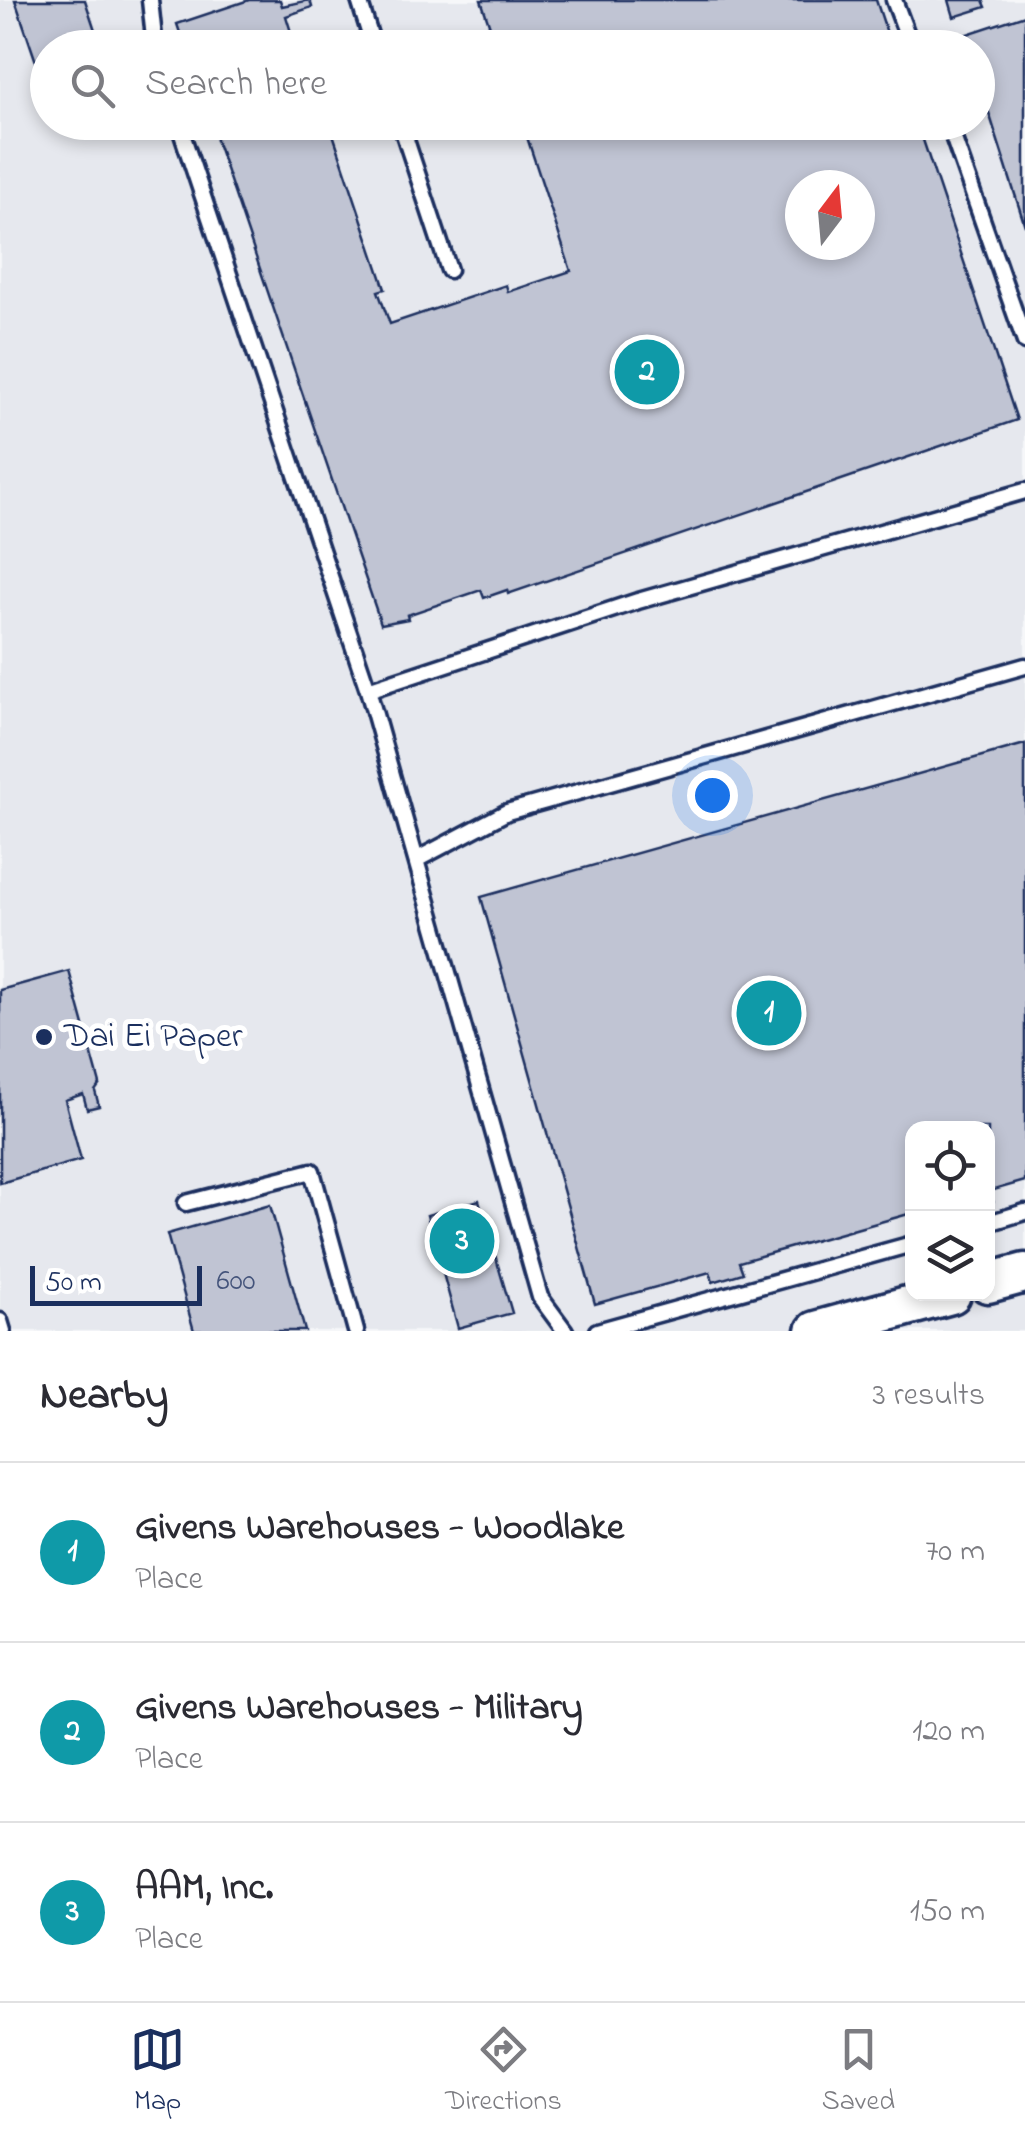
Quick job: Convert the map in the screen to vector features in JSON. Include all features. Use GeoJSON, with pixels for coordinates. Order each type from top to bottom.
{"type":"FeatureCollection","features":[{"type":"Feature","properties":{"kind":"street"},"geometry":{"type":"LineString","coordinates":[[995,1281],[1025,1273]]}},
{"type":"Feature","properties":{"kind":"street"},"geometry":{"type":"LineString","coordinates":[[816,1331],[925,1301]]}},
{"type":"Feature","properties":{"kind":"lane"},"geometry":{"type":"LineString","coordinates":[[358,0],[368,30]]}},
{"type":"Feature","properties":{"kind":"lane"},"geometry":{"type":"LineString","coordinates":[[894,0],[905,30]]}},
{"type":"Feature","properties":{"kind":"lane"},"geometry":{"type":"LineString","coordinates":[[154,1],[155,30]]}},
{"type":"Feature","properties":{"kind":"lane"},"geometry":{"type":"LineString","coordinates":[[184,140],[368,690],[540,1297],[565,1331]]}},
{"type":"Feature","properties":{"kind":"lane"},"geometry":{"type":"LineString","coordinates":[[406,140],[449,270]]}},
{"type":"Feature","properties":{"kind":"lane"},"geometry":{"type":"LineString","coordinates":[[954,140],[1025,342]]}},
{"type":"Feature","properties":{"kind":"lane"},"geometry":{"type":"LineString","coordinates":[[368,690],[638,601],[1025,492]]}},
{"type":"Feature","properties":{"kind":"lane"},"geometry":{"type":"LineString","coordinates":[[416,860],[507,812],[1025,666]]}},
{"type":"Feature","properties":{"kind":"lane"},"geometry":{"type":"LineString","coordinates":[[186,1203],[312,1171],[356,1331]]}},
{"type":"Feature","properties":{"kind":"lane"},"geometry":{"type":"LineString","coordinates":[[995,1221],[1025,1212]]}},
{"type":"Feature","properties":{"kind":"lane"},"geometry":{"type":"LineString","coordinates":[[597,1331],[905,1246]]}},
{"type":"Feature","properties":{"kind":"lane"},"geometry":{"type":"LineString","coordinates":[[0,1320],[3,1331]]}},
{"type":"Feature","properties":{"kind":"shaded area"},"geometry":{"type":"Polygon","coordinates":[[[0,0],[1025,0],[1025,1331],[0,1331],[0,0]]]}},
{"type":"Feature","properties":{"kind":"building"},"geometry":{"type":"Polygon","coordinates":[[[15,0],[85,0],[95,30],[30,30],[30,44],[15,0]]]}},
{"type":"Feature","properties":{"kind":"building"},"geometry":{"type":"Polygon","coordinates":[[[249,0],[280,0],[282,6],[310,0],[312,7],[286,16],[290,30],[179,30],[177,24],[249,0]]]}},
{"type":"Feature","properties":{"kind":"building"},"geometry":{"type":"Polygon","coordinates":[[[481,0],[876,0],[886,30],[491,30],[481,0]]]}},
{"type":"Feature","properties":{"kind":"building"},"geometry":{"type":"Polygon","coordinates":[[[949,0],[983,0],[986,7],[954,17],[949,0]]]}},
{"type":"Feature","properties":{"kind":"building"},"geometry":{"type":"Polygon","coordinates":[[[1025,15],[1025,226],[995,132],[995,30],[979,30],[1025,15]]]}},
{"type":"Feature","properties":{"kind":"building"},"geometry":{"type":"Polygon","coordinates":[[[216,140],[335,140],[385,289],[378,291],[390,324],[506,285],[508,292],[571,271],[528,140],[923,140],[1017,420],[508,594],[507,590],[484,598],[481,590],[407,615],[408,619],[381,624],[216,140]]]}},
{"type":"Feature","properties":{"kind":"building"},"geometry":{"type":"Polygon","coordinates":[[[1025,744],[1025,1181],[995,1190],[995,1121],[905,1121],[905,1215],[739,1262],[743,1273],[713,1282],[710,1272],[595,1304],[481,897],[1025,744]]]}},
{"type":"Feature","properties":{"kind":"building","name":"Dai Ei Paper"},"geometry":{"type":"Polygon","coordinates":[[[69,971],[100,1084],[95,1091],[99,1106],[87,1109],[83,1094],[65,1100],[81,1160],[0,1183],[0,990],[69,971]]]}},
{"type":"Feature","properties":{"kind":"building"},"geometry":{"type":"Polygon","coordinates":[[[479,1200],[512,1313],[458,1328],[427,1215],[479,1200]]]}},
{"type":"Feature","properties":{"kind":"building"},"geometry":{"type":"Polygon","coordinates":[[[270,1205],[305,1331],[194,1331],[167,1234],[270,1205]]]}},
{"type":"Feature","properties":{"kind":"place","name":"Givens Warehouses - Military"},"geometry":{"type":"Point","coordinates":[647,372]}},
{"type":"Feature","properties":{"kind":"place","name":"Givens Warehouses - Woodlake"},"geometry":{"type":"Point","coordinates":[769,1013]}},
{"type":"Feature","properties":{"kind":"place","name":"Dai Ei Paper"},"geometry":{"type":"Point","coordinates":[44,1037]}},
{"type":"Feature","properties":{"kind":"place","name":"AAM, Inc."},"geometry":{"type":"Point","coordinates":[462,1241]}}]}
